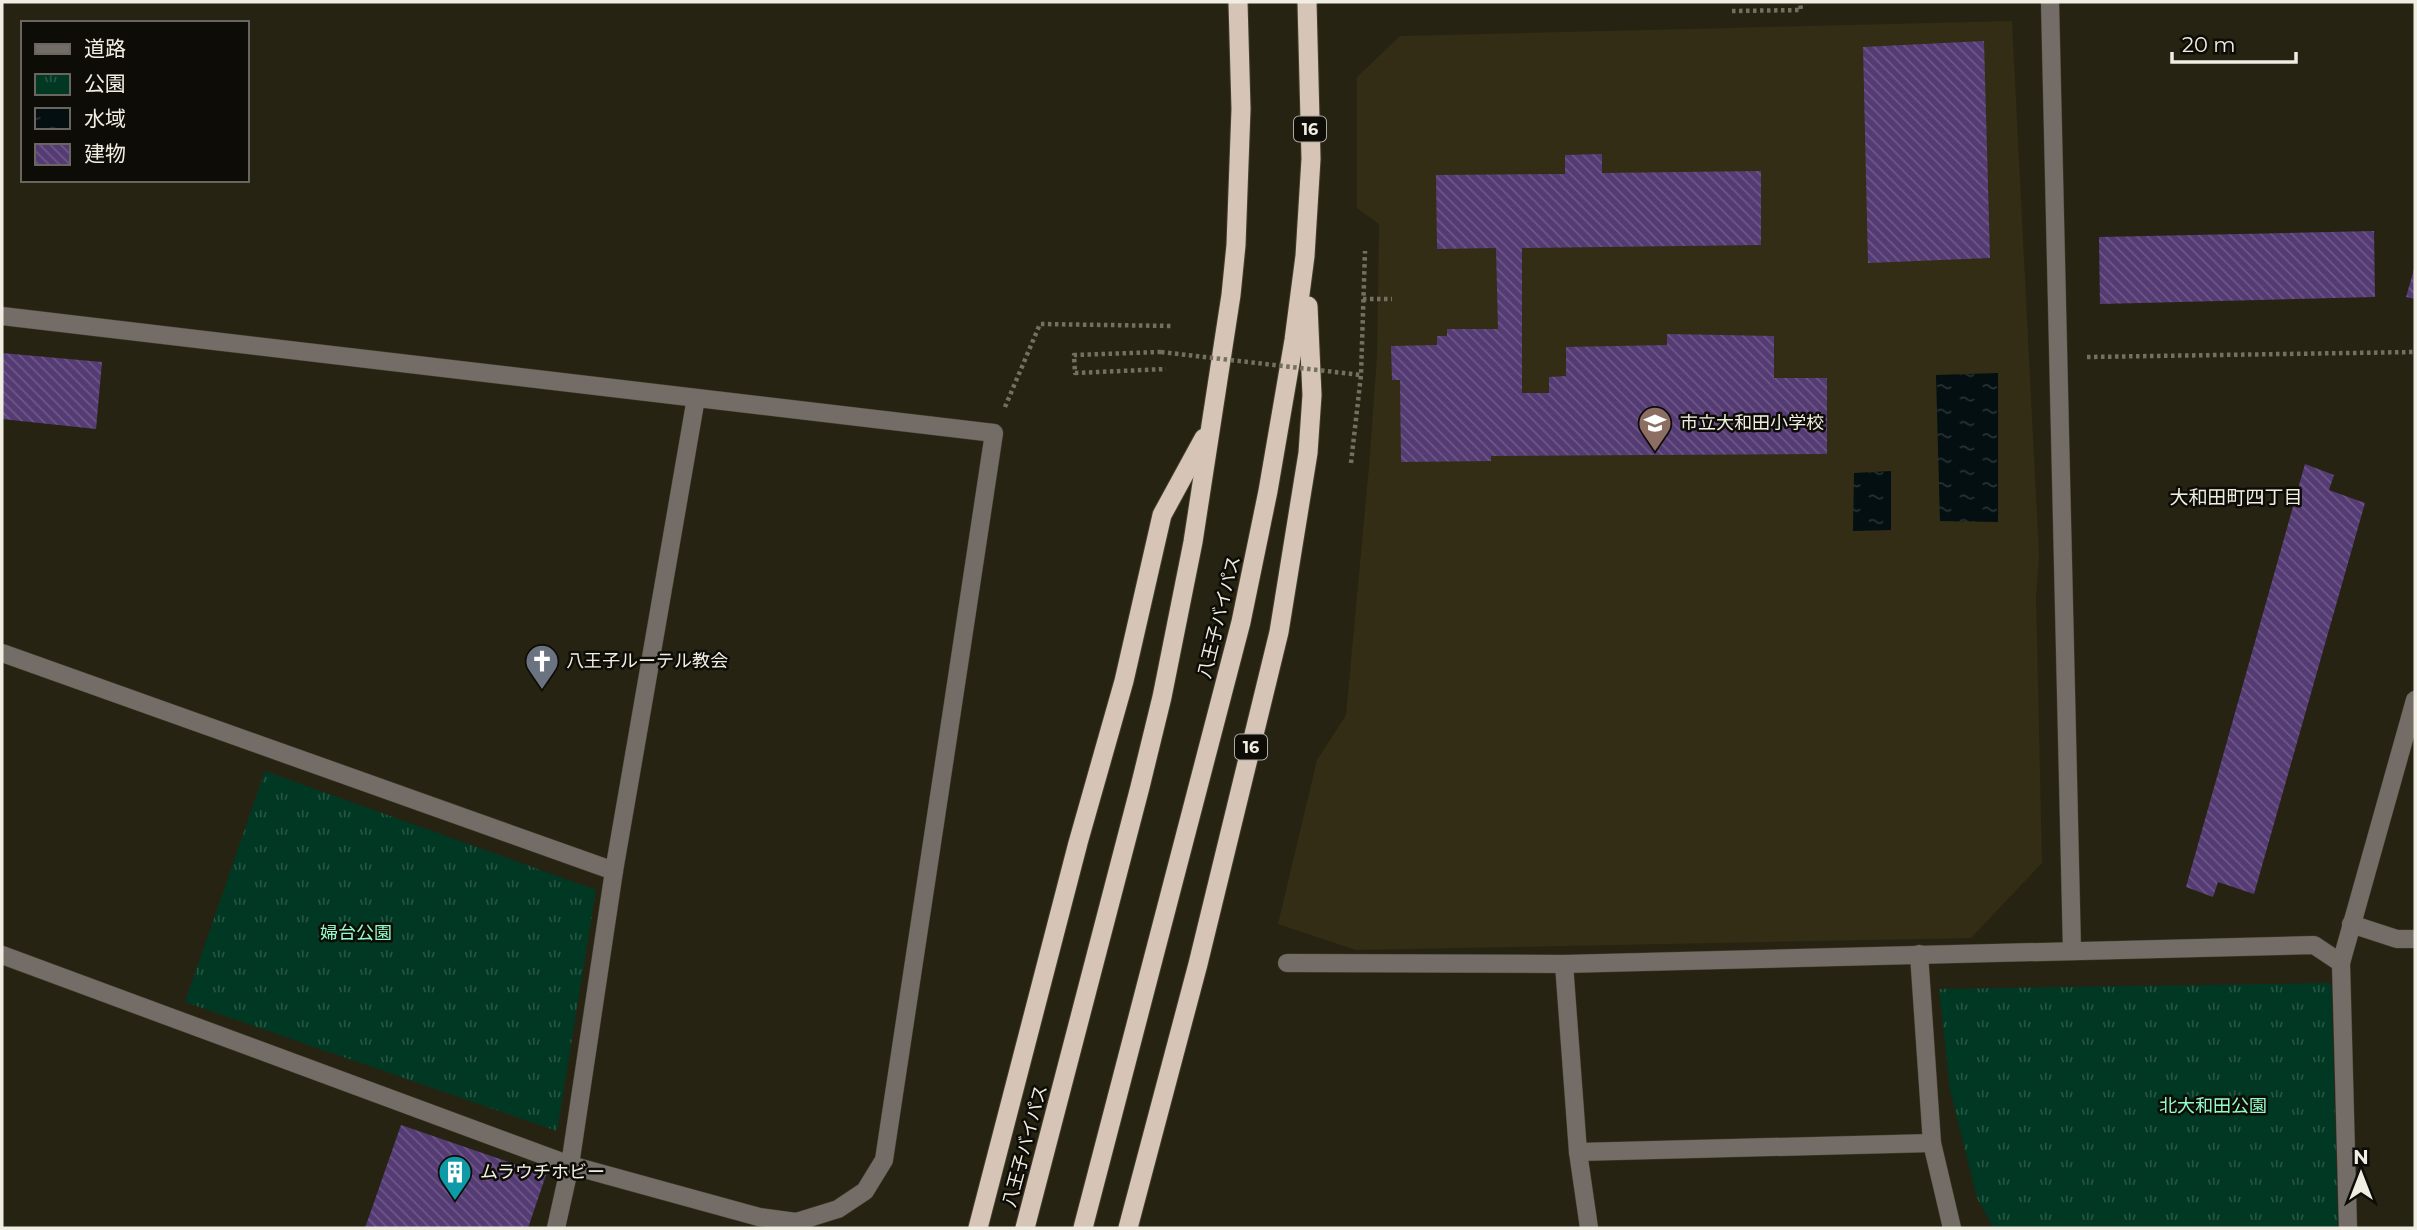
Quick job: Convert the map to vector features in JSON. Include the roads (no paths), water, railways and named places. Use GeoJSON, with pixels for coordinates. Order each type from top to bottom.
{"type":"FeatureCollection","features":[{"type":"Feature","properties":{"kind":"highway","name":"八王子バイパス"},"geometry":{"type":"LineString","coordinates":[[1025,1228],[1161,697],[1193,542],[1231,295],[1240,195],[1238,2]]}},
{"type":"Feature","properties":{"kind":"highway","name":"八王子バイパス"},"geometry":{"type":"LineString","coordinates":[[1083,1228],[1253,567],[1288,379],[1305,256],[1311,159],[1307,2]]}},
{"type":"Feature","properties":{"kind":"highway","name":"16"},"geometry":{"type":"LineString","coordinates":[[1128,1228],[1198,964],[1279,632],[1309,441],[1312,395],[1305,256]]}},
{"type":"Feature","properties":{"kind":"highway"},"geometry":{"type":"LineString","coordinates":[[978,1228],[1078,844],[1124,681],[1162,514],[1212,423]]}},
{"type":"Feature","properties":{"kind":"street"},"geometry":{"type":"LineString","coordinates":[[2050,2],[2072,951]]}},
{"type":"Feature","properties":{"kind":"street"},"geometry":{"type":"LineString","coordinates":[[2,316],[994,433],[884,1160],[865,1191],[838,1209],[796,1222],[759,1217],[570,1166],[2,955]]}},
{"type":"Feature","properties":{"kind":"street"},"geometry":{"type":"LineString","coordinates":[[556,1228],[570,1166],[614,871],[696,398]]}},
{"type":"Feature","properties":{"kind":"street"},"geometry":{"type":"LineString","coordinates":[[2,653],[614,871]]}},
{"type":"Feature","properties":{"kind":"street"},"geometry":{"type":"LineString","coordinates":[[2348,1228],[2341,963],[2415,699]]}},
{"type":"Feature","properties":{"kind":"street"},"geometry":{"type":"LineString","coordinates":[[2351,924],[2397,939],[2415,939]]}},
{"type":"Feature","properties":{"kind":"street"},"geometry":{"type":"LineString","coordinates":[[1287,963],[1563,964],[2314,945],[2341,963]]}},
{"type":"Feature","properties":{"kind":"street"},"geometry":{"type":"LineString","coordinates":[[1919,954],[1932,1143],[1952,1228]]}},
{"type":"Feature","properties":{"kind":"street"},"geometry":{"type":"LineString","coordinates":[[1563,964],[1578,1152],[1589,1228]]}},
{"type":"Feature","properties":{"kind":"street"},"geometry":{"type":"LineString","coordinates":[[1578,1152],[1932,1143]]}},
{"type":"Feature","properties":{"kind":"water"},"geometry":{"type":"Polygon","coordinates":[[[1998,373],[1998,522],[1940,521],[1936,375],[1998,373]]]}},
{"type":"Feature","properties":{"kind":"water"},"geometry":{"type":"Polygon","coordinates":[[[1891,471],[1891,530],[1853,531],[1854,473],[1891,471]]]}},
{"type":"Feature","properties":{"kind":"place","name":"市立大和田小学校"},"geometry":{"type":"Point","coordinates":[1655,453]}},
{"type":"Feature","properties":{"kind":"place","name":"八王子ルーテル教会"},"geometry":{"type":"Point","coordinates":[542,691]}},
{"type":"Feature","properties":{"kind":"place","name":"ムラウチホビー"},"geometry":{"type":"Point","coordinates":[455,1202]}},
{"type":"Feature","properties":{"kind":"district","name":"大和田町四丁目"},"geometry":{"type":"Point","coordinates":[2236,497]}},
{"type":"Feature","properties":{"kind":"park label","name":"婦台公園"},"geometry":{"type":"Point","coordinates":[356,933]}},
{"type":"Feature","properties":{"kind":"park label","name":"北大和田公園"},"geometry":{"type":"Point","coordinates":[2213,1106]}}]}
